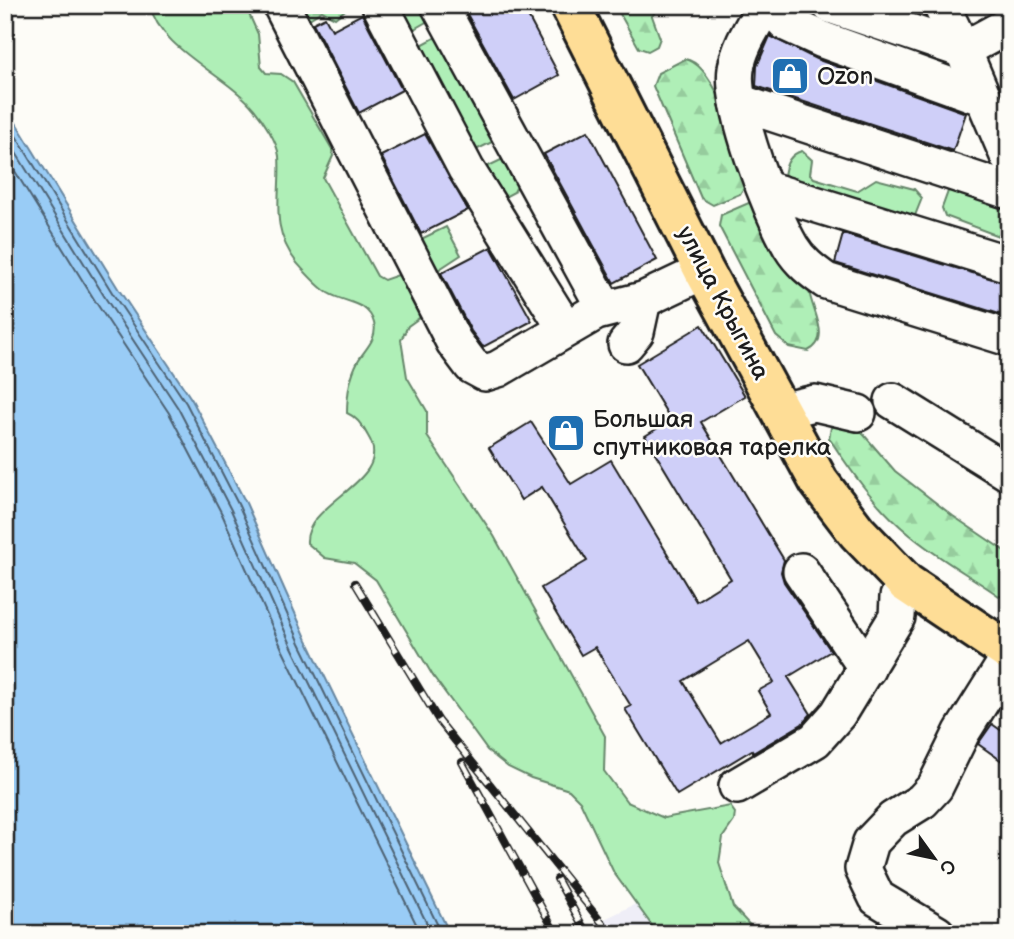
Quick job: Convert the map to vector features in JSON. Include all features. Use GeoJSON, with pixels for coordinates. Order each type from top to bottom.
{"type":"FeatureCollection","features":[{"type":"Feature","properties":{"kind":"main road","name":"улица Крыгина"},"geometry":{"type":"LineString","coordinates":[[570,5],[704,271],[819,482],[857,532],[906,583],[1006,647]]}},
{"type":"Feature","properties":{"kind":"lane"},"geometry":{"type":"LineString","coordinates":[[281,5],[454,342],[472,366],[485,373],[498,369],[565,328],[605,309],[643,300],[704,271]]}},
{"type":"Feature","properties":{"kind":"lane"},"geometry":{"type":"LineString","coordinates":[[380,5],[466,169],[565,328]]}},
{"type":"Feature","properties":{"kind":"lane"},"geometry":{"type":"LineString","coordinates":[[439,5],[605,309]]}},
{"type":"Feature","properties":{"kind":"lane"},"geometry":{"type":"LineString","coordinates":[[984,98],[823,40],[786,23],[767,5],[736,69],[738,102],[766,189],[791,247],[803,264],[826,281],[1009,338]]}},
{"type":"Feature","properties":{"kind":"lane"},"geometry":{"type":"LineString","coordinates":[[830,5],[963,50],[1009,25]]}},
{"type":"Feature","properties":{"kind":"lane"},"geometry":{"type":"LineString","coordinates":[[941,5],[1009,158]]}},
{"type":"Feature","properties":{"kind":"lane"},"geometry":{"type":"LineString","coordinates":[[738,102],[1009,191]]}},
{"type":"Feature","properties":{"kind":"lane"},"geometry":{"type":"LineString","coordinates":[[766,189],[1009,264]]}},
{"type":"Feature","properties":{"kind":"lane"},"geometry":{"type":"LineString","coordinates":[[626,344],[636,332],[643,300]]}},
{"type":"Feature","properties":{"kind":"lane"},"geometry":{"type":"LineString","coordinates":[[893,401],[1009,473]]}},
{"type":"Feature","properties":{"kind":"lane"},"geometry":{"type":"LineString","coordinates":[[780,411],[815,403],[858,413]]}},
{"type":"Feature","properties":{"kind":"lane"},"geometry":{"type":"LineString","coordinates":[[801,571],[867,669]]}},
{"type":"Feature","properties":{"kind":"lane"},"geometry":{"type":"LineString","coordinates":[[737,786],[815,740],[838,713],[897,617],[898,597],[906,583]]}},
{"type":"Feature","properties":{"kind":"lane"},"geometry":{"type":"LineString","coordinates":[[937,934],[877,898],[863,869],[871,842],[893,819],[922,801],[935,787],[1006,647]]}},
{"type":"Feature","properties":{"kind":"shaded area"},"geometry":{"type":"Polygon","coordinates":[[[697,874],[718,934],[574,934],[697,874]]]}},
{"type":"Feature","properties":{"kind":"green space"},"geometry":{"type":"Polygon","coordinates":[[[150,5],[245,5],[258,34],[261,67],[266,73],[281,74],[293,82],[332,149],[333,156],[323,178],[377,276],[384,280],[398,275],[405,277],[422,316],[408,326],[401,340],[407,377],[427,411],[427,436],[494,536],[605,736],[604,771],[627,802],[664,818],[730,806],[735,813],[734,821],[723,837],[719,863],[733,907],[758,934],[658,934],[614,873],[580,801],[569,790],[531,778],[508,767],[487,750],[433,676],[376,580],[354,563],[325,558],[307,543],[310,528],[319,515],[360,479],[370,466],[373,452],[368,436],[359,422],[347,413],[347,406],[353,373],[373,339],[374,323],[367,310],[328,293],[297,263],[282,236],[279,223],[279,156],[269,131],[242,97],[166,35],[156,21],[150,5]]]}},
{"type":"Feature","properties":{"kind":"green space"},"geometry":{"type":"Polygon","coordinates":[[[293,5],[350,6],[335,18],[322,11],[306,21],[293,5]]]}},
{"type":"Feature","properties":{"kind":"green space"},"geometry":{"type":"Polygon","coordinates":[[[392,5],[429,5],[428,21],[414,29],[407,29],[392,5]]]}},
{"type":"Feature","properties":{"kind":"green space"},"geometry":{"type":"Polygon","coordinates":[[[615,5],[661,5],[652,16],[660,38],[657,46],[648,51],[639,48],[615,5]]]}},
{"type":"Feature","properties":{"kind":"green space"},"geometry":{"type":"Polygon","coordinates":[[[438,36],[494,141],[472,152],[416,48],[438,36]]]}},
{"type":"Feature","properties":{"kind":"green space"},"geometry":{"type":"Polygon","coordinates":[[[685,59],[697,64],[717,92],[749,180],[740,194],[713,205],[701,198],[653,86],[658,73],[685,59]]]}},
{"type":"Feature","properties":{"kind":"green space"},"geometry":{"type":"Polygon","coordinates":[[[802,151],[812,160],[810,174],[814,178],[857,191],[876,179],[914,189],[922,198],[914,218],[784,177],[789,161],[802,151]]]}},
{"type":"Feature","properties":{"kind":"green space"},"geometry":{"type":"Polygon","coordinates":[[[503,159],[518,184],[514,192],[497,201],[480,170],[503,159]]]}},
{"type":"Feature","properties":{"kind":"green space"},"geometry":{"type":"Polygon","coordinates":[[[950,186],[1009,198],[1009,240],[945,216],[942,208],[950,186]]]}},
{"type":"Feature","properties":{"kind":"green space"},"geometry":{"type":"Polygon","coordinates":[[[751,202],[809,290],[820,332],[815,346],[808,351],[789,347],[776,336],[719,226],[721,215],[751,202]]]}},
{"type":"Feature","properties":{"kind":"green space"},"geometry":{"type":"Polygon","coordinates":[[[446,227],[461,255],[435,272],[419,240],[446,227]]]}},
{"type":"Feature","properties":{"kind":"green space"},"geometry":{"type":"Polygon","coordinates":[[[832,422],[858,428],[895,471],[953,516],[1009,554],[1009,598],[999,596],[930,550],[886,513],[856,477],[829,438],[832,422]]]}},
{"type":"Feature","properties":{"kind":"water"},"geometry":{"type":"Polygon","coordinates":[[[5,105],[119,290],[192,400],[246,503],[307,640],[450,934],[5,934],[5,105]]]}},
{"type":"Feature","properties":{"kind":"building"},"geometry":{"type":"Polygon","coordinates":[[[462,5],[522,5],[559,75],[514,100],[462,5]]]}},
{"type":"Feature","properties":{"kind":"building"},"geometry":{"type":"Polygon","coordinates":[[[362,14],[402,90],[359,113],[313,23],[325,17],[332,30],[362,14]]]}},
{"type":"Feature","properties":{"kind":"building"},"geometry":{"type":"Polygon","coordinates":[[[770,36],[816,59],[966,113],[953,151],[756,86],[757,66],[770,36]]]}},
{"type":"Feature","properties":{"kind":"building"},"geometry":{"type":"Polygon","coordinates":[[[588,131],[657,260],[614,283],[544,154],[588,131]]]}},
{"type":"Feature","properties":{"kind":"building"},"geometry":{"type":"Polygon","coordinates":[[[425,134],[468,210],[421,234],[381,156],[425,134]]]}},
{"type":"Feature","properties":{"kind":"building"},"geometry":{"type":"Polygon","coordinates":[[[843,234],[1009,284],[1009,317],[835,263],[843,234]]]}},
{"type":"Feature","properties":{"kind":"building"},"geometry":{"type":"Polygon","coordinates":[[[491,247],[532,321],[483,347],[471,331],[441,273],[491,247]]]}},
{"type":"Feature","properties":{"kind":"building"},"geometry":{"type":"Polygon","coordinates":[[[702,325],[745,396],[701,422],[784,560],[781,572],[784,582],[831,651],[788,677],[811,714],[802,724],[677,795],[625,709],[631,706],[595,647],[581,655],[541,588],[587,561],[542,487],[521,500],[489,448],[531,422],[571,484],[611,460],[696,601],[731,579],[645,436],[671,420],[637,364],[702,325]],[[749,641],[683,681],[721,743],[771,713],[758,691],[774,682],[749,641]]]}},
{"type":"Feature","properties":{"kind":"building"},"geometry":{"type":"Polygon","coordinates":[[[992,724],[1009,736],[1009,766],[978,744],[992,724]]]}},
{"type":"Feature","properties":{"kind":"railway"},"geometry":{"type":"LineString","coordinates":[[355,583],[439,721],[611,934]]}},
{"type":"Feature","properties":{"kind":"railway"},"geometry":{"type":"LineString","coordinates":[[462,762],[556,934]]}},
{"type":"Feature","properties":{"kind":"railway"},"geometry":{"type":"LineString","coordinates":[[557,879],[587,934]]}},
{"type":"Feature","properties":{"kind":"place","name":"Ozon"},"geometry":{"type":"Point","coordinates":[790,76]}},
{"type":"Feature","properties":{"kind":"place","name":"Большая спутниковая тарелка"},"geometry":{"type":"Point","coordinates":[566,433]}}]}
